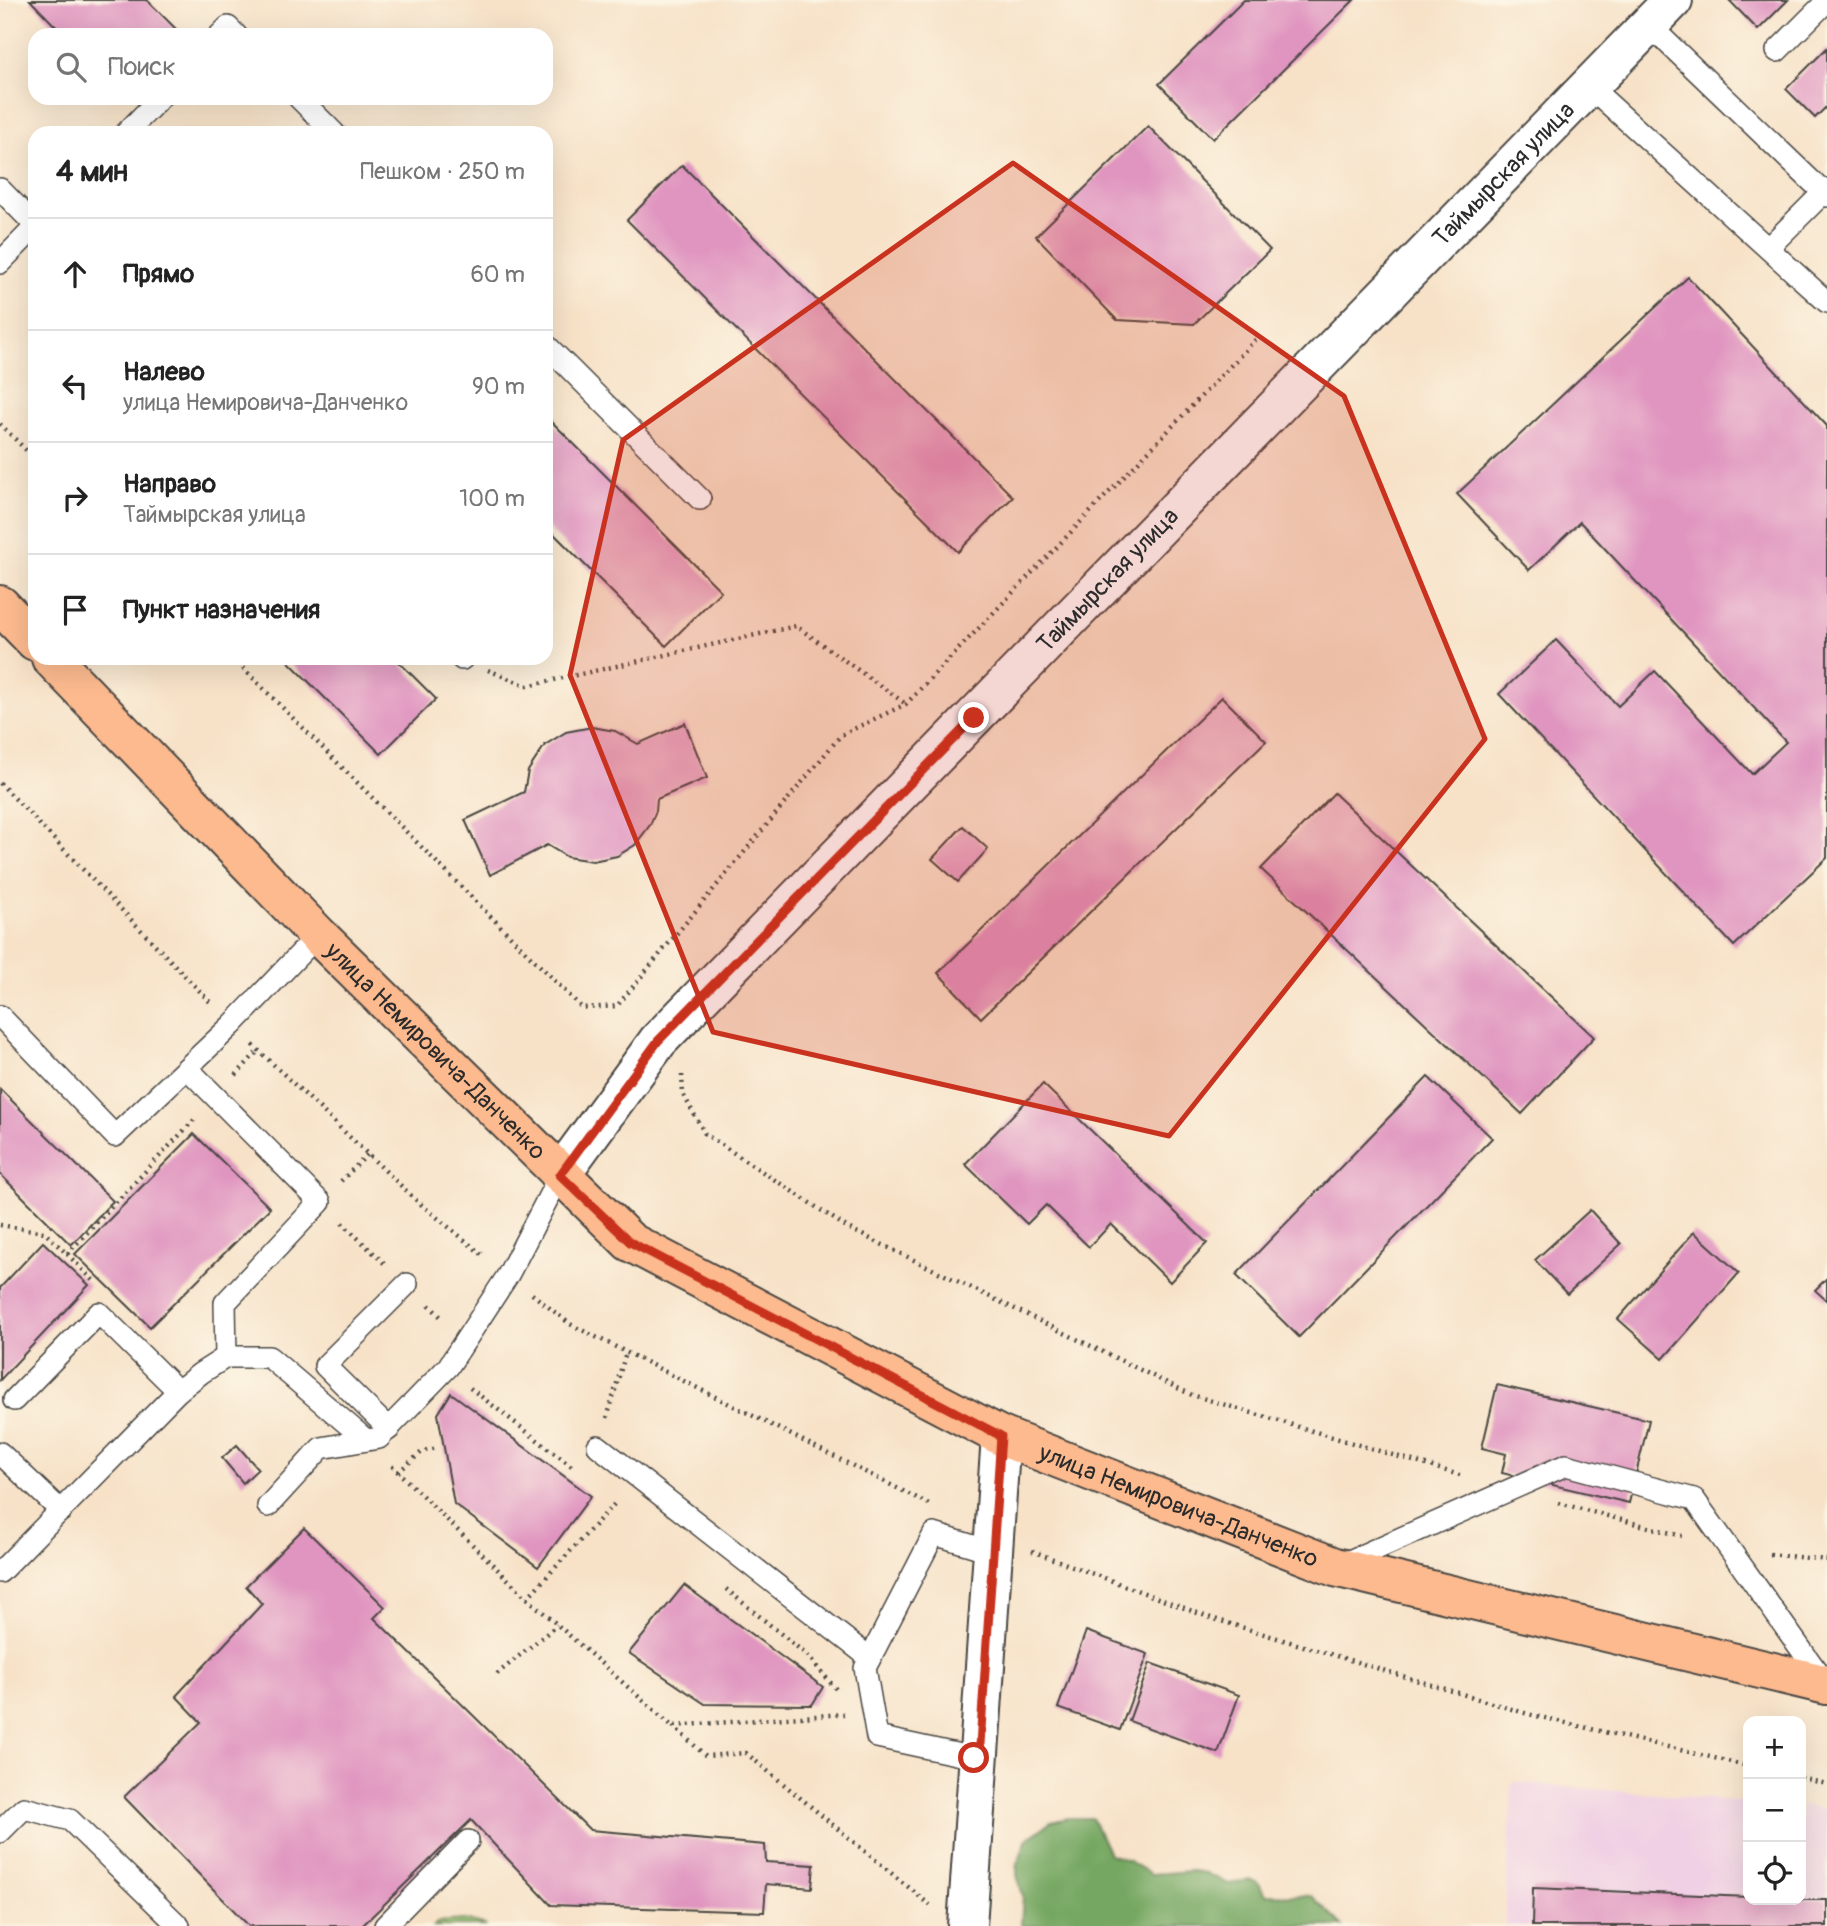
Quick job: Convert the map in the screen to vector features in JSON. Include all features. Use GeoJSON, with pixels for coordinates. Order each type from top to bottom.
{"type":"FeatureCollection","features":[{"type":"Feature","properties":{"kind":"main road"},"geometry":{"type":"LineString","coordinates":[[0,605],[28,634]]}},
{"type":"Feature","properties":{"kind":"main road","name":"улица Немировича-Данченко"},"geometry":{"type":"LineString","coordinates":[[58,665],[318,934],[630,1242],[1001,1436],[1335,1567],[1827,1685]]}},
{"type":"Feature","properties":{"kind":"street","name":"Таймырская улица"},"geometry":{"type":"LineString","coordinates":[[560,1175],[658,1041],[1661,13]]}},
{"type":"Feature","properties":{"kind":"street"},"geometry":{"type":"LineString","coordinates":[[967,1926],[1001,1436]]}},
{"type":"Feature","properties":{"kind":"lane"},"geometry":{"type":"LineString","coordinates":[[1777,51],[1827,1]]}},
{"type":"Feature","properties":{"kind":"lane"},"geometry":{"type":"LineString","coordinates":[[1661,13],[1826,193],[1768,248]]}},
{"type":"Feature","properties":{"kind":"lane"},"geometry":{"type":"LineString","coordinates":[[1589,86],[1827,302]]}},
{"type":"Feature","properties":{"kind":"lane"},"geometry":{"type":"LineString","coordinates":[[133,126],[153,105]]}},
{"type":"Feature","properties":{"kind":"lane"},"geometry":{"type":"LineString","coordinates":[[306,105],[327,126]]}},
{"type":"Feature","properties":{"kind":"lane"},"geometry":{"type":"LineString","coordinates":[[0,189],[28,219]]}},
{"type":"Feature","properties":{"kind":"lane"},"geometry":{"type":"LineString","coordinates":[[0,263],[28,233]]}},
{"type":"Feature","properties":{"kind":"lane"},"geometry":{"type":"LineString","coordinates":[[553,352],[700,499]]}},
{"type":"Feature","properties":{"kind":"lane"},"geometry":{"type":"LineString","coordinates":[[0,1016],[115,1136],[232,1025],[318,934]]}},
{"type":"Feature","properties":{"kind":"lane"},"geometry":{"type":"LineString","coordinates":[[187,1068],[320,1202],[225,1303],[226,1357]]}},
{"type":"Feature","properties":{"kind":"lane"},"geometry":{"type":"LineString","coordinates":[[268,1506],[321,1448],[379,1438],[448,1367],[508,1275],[560,1175]]}},
{"type":"Feature","properties":{"kind":"lane"},"geometry":{"type":"LineString","coordinates":[[388,1429],[325,1366],[407,1284]]}},
{"type":"Feature","properties":{"kind":"lane"},"geometry":{"type":"LineString","coordinates":[[14,1400],[99,1314],[178,1391]]}},
{"type":"Feature","properties":{"kind":"lane"},"geometry":{"type":"LineString","coordinates":[[0,1572],[178,1391],[226,1357],[270,1357],[366,1440]]}},
{"type":"Feature","properties":{"kind":"lane"},"geometry":{"type":"LineString","coordinates":[[598,1446],[870,1658]]}},
{"type":"Feature","properties":{"kind":"lane"},"geometry":{"type":"LineString","coordinates":[[0,1453],[61,1511]]}},
{"type":"Feature","properties":{"kind":"lane"},"geometry":{"type":"LineString","coordinates":[[1335,1567],[1566,1465],[1694,1499],[1827,1685]]}},
{"type":"Feature","properties":{"kind":"lane"},"geometry":{"type":"LineString","coordinates":[[979,1759],[877,1737],[865,1713],[865,1668],[934,1535],[993,1552]]}},
{"type":"Feature","properties":{"kind":"lane"},"geometry":{"type":"LineString","coordinates":[[0,1832],[24,1808],[70,1819],[179,1926]]}},
{"type":"Feature","properties":{"kind":"lane"},"geometry":{"type":"LineString","coordinates":[[385,1926],[468,1841]]}},
{"type":"Feature","properties":{"kind":"path"},"geometry":{"type":"LineString","coordinates":[[240,665],[582,1008],[617,1006],[841,735],[906,704],[1259,336]]}},
{"type":"Feature","properties":{"kind":"path"},"geometry":{"type":"LineString","coordinates":[[0,424],[28,452]]}},
{"type":"Feature","properties":{"kind":"path"},"geometry":{"type":"LineString","coordinates":[[478,665],[527,686],[796,626],[906,704]]}},
{"type":"Feature","properties":{"kind":"path"},"geometry":{"type":"LineString","coordinates":[[0,1225],[44,1232],[66,1254],[259,1050]]}},
{"type":"Feature","properties":{"kind":"path"},"geometry":{"type":"LineString","coordinates":[[681,1064],[683,1094],[705,1134],[848,1228],[1192,1395],[1509,1490],[1730,1549],[1827,1560]]}},
{"type":"Feature","properties":{"kind":"path"},"geometry":{"type":"LineString","coordinates":[[462,1382],[579,1472]]}},
{"type":"Feature","properties":{"kind":"path"},"geometry":{"type":"LineString","coordinates":[[366,1440],[527,1598],[706,1756],[747,1753],[934,1909]]}},
{"type":"Feature","properties":{"kind":"path"},"geometry":{"type":"LineString","coordinates":[[398,1472],[423,1451],[438,1448]]}},
{"type":"Feature","properties":{"kind":"path"},"geometry":{"type":"LineString","coordinates":[[608,1494],[628,1509]]}},
{"type":"Feature","properties":{"kind":"path"},"geometry":{"type":"LineString","coordinates":[[527,1598],[617,1501]]}},
{"type":"Feature","properties":{"kind":"path"},"geometry":{"type":"LineString","coordinates":[[723,1586],[807,1655],[865,1713]]}},
{"type":"Feature","properties":{"kind":"path"},"geometry":{"type":"LineString","coordinates":[[497,1674],[557,1625]]}},
{"type":"Feature","properties":{"kind":"path"},"geometry":{"type":"LineString","coordinates":[[672,1726],[865,1713]]}},
{"type":"Feature","properties":{"kind":"path"},"geometry":{"type":"LineString","coordinates":[[1805,1779],[1827,1784]]}},
{"type":"Feature","properties":{"kind":"highlighted area"},"geometry":{"type":"Polygon","coordinates":[[[1013,163],[1344,396],[1485,739],[1169,1136],[713,1032],[570,675],[623,440],[1013,163]]]}},
{"type":"Feature","properties":{"kind":"shaded area"},"geometry":{"type":"Polygon","coordinates":[[[1512,1782],[1743,1802],[1743,1905],[1806,1905],[1806,1807],[1827,1809],[1827,1926],[1505,1926],[1512,1782]]]}},
{"type":"Feature","properties":{"kind":"green space"},"geometry":{"type":"Polygon","coordinates":[[[1067,1818],[1092,1818],[1109,1854],[1129,1861],[1151,1874],[1192,1871],[1206,1873],[1228,1884],[1250,1880],[1257,1882],[1266,1895],[1312,1896],[1343,1926],[1021,1926],[1023,1896],[1017,1865],[1027,1839],[1051,1822],[1067,1818]]]}},
{"type":"Feature","properties":{"kind":"green space"},"geometry":{"type":"Polygon","coordinates":[[[464,1920],[487,1926],[434,1926],[438,1922],[464,1920]]]}},
{"type":"Feature","properties":{"kind":"building"},"geometry":{"type":"Polygon","coordinates":[[[30,0],[147,0],[175,28],[57,28],[30,0]]]}},
{"type":"Feature","properties":{"kind":"building"},"geometry":{"type":"Polygon","coordinates":[[[1244,0],[1354,0],[1213,139],[1159,84],[1244,0]]]}},
{"type":"Feature","properties":{"kind":"building"},"geometry":{"type":"Polygon","coordinates":[[[1729,0],[1788,0],[1758,30],[1729,0]]]}},
{"type":"Feature","properties":{"kind":"building"},"geometry":{"type":"Polygon","coordinates":[[[1827,48],[1827,106],[1815,118],[1786,89],[1827,48]]]}},
{"type":"Feature","properties":{"kind":"building"},"geometry":{"type":"Polygon","coordinates":[[[1148,126],[1270,250],[1194,324],[1117,320],[1036,236],[1148,126]]]}},
{"type":"Feature","properties":{"kind":"building"},"geometry":{"type":"Polygon","coordinates":[[[682,165],[1013,497],[958,552],[627,220],[682,165]]]}},
{"type":"Feature","properties":{"kind":"building"},"geometry":{"type":"Polygon","coordinates":[[[1688,277],[1827,426],[1827,858],[1734,946],[1499,694],[1556,640],[1618,706],[1655,671],[1752,774],[1786,742],[1580,522],[1529,570],[1457,494],[1688,277]]]}},
{"type":"Feature","properties":{"kind":"building"},"geometry":{"type":"Polygon","coordinates":[[[553,423],[721,591],[666,646],[553,533],[553,423]]]}},
{"type":"Feature","properties":{"kind":"building"},"geometry":{"type":"Polygon","coordinates":[[[292,665],[402,665],[436,699],[381,754],[292,665]]]}},
{"type":"Feature","properties":{"kind":"building"},"geometry":{"type":"Polygon","coordinates":[[[1222,697],[1266,741],[981,1018],[938,973],[1222,697]]]}},
{"type":"Feature","properties":{"kind":"building"},"geometry":{"type":"Polygon","coordinates":[[[685,723],[707,778],[657,799],[656,811],[650,825],[635,845],[617,856],[593,861],[567,857],[547,845],[490,875],[465,820],[524,792],[528,771],[545,745],[566,732],[592,727],[615,731],[638,744],[685,723]]]}},
{"type":"Feature","properties":{"kind":"building"},"geometry":{"type":"Polygon","coordinates":[[[1334,793],[1594,1037],[1522,1114],[1261,869],[1334,793]]]}},
{"type":"Feature","properties":{"kind":"building"},"geometry":{"type":"Polygon","coordinates":[[[963,826],[988,849],[958,882],[932,859],[963,826]]]}},
{"type":"Feature","properties":{"kind":"building"},"geometry":{"type":"Polygon","coordinates":[[[1428,1077],[1492,1138],[1299,1337],[1236,1275],[1428,1077]]]}},
{"type":"Feature","properties":{"kind":"building"},"geometry":{"type":"Polygon","coordinates":[[[1043,1084],[1207,1243],[1170,1282],[1111,1224],[1089,1247],[1046,1205],[1027,1224],[965,1164],[1043,1084]]]}},
{"type":"Feature","properties":{"kind":"building"},"geometry":{"type":"Polygon","coordinates":[[[0,1089],[113,1201],[71,1245],[0,1174],[0,1089]]]}},
{"type":"Feature","properties":{"kind":"building"},"geometry":{"type":"Polygon","coordinates":[[[194,1134],[270,1208],[150,1327],[75,1254],[194,1134]]]}},
{"type":"Feature","properties":{"kind":"building"},"geometry":{"type":"Polygon","coordinates":[[[1590,1210],[1621,1244],[1567,1294],[1535,1260],[1590,1210]]]}},
{"type":"Feature","properties":{"kind":"building"},"geometry":{"type":"Polygon","coordinates":[[[1694,1232],[1739,1273],[1663,1359],[1618,1319],[1694,1232]]]}},
{"type":"Feature","properties":{"kind":"building"},"geometry":{"type":"Polygon","coordinates":[[[43,1242],[89,1285],[0,1380],[0,1288],[43,1242]]]}},
{"type":"Feature","properties":{"kind":"building"},"geometry":{"type":"Polygon","coordinates":[[[1827,1278],[1827,1301],[1815,1290],[1827,1278]]]}},
{"type":"Feature","properties":{"kind":"building"},"geometry":{"type":"Polygon","coordinates":[[[1497,1385],[1649,1420],[1629,1503],[1502,1473],[1506,1454],[1482,1448],[1497,1385]]]}},
{"type":"Feature","properties":{"kind":"building"},"geometry":{"type":"Polygon","coordinates":[[[451,1393],[591,1496],[538,1567],[454,1504],[438,1414],[451,1393]]]}},
{"type":"Feature","properties":{"kind":"building"},"geometry":{"type":"Polygon","coordinates":[[[237,1445],[258,1469],[243,1483],[222,1458],[237,1445]]]}},
{"type":"Feature","properties":{"kind":"building"},"geometry":{"type":"Polygon","coordinates":[[[304,1528],[385,1607],[374,1618],[590,1830],[765,1845],[766,1862],[814,1865],[812,1888],[766,1884],[764,1912],[551,1905],[471,1820],[362,1926],[249,1926],[124,1797],[201,1722],[176,1696],[262,1604],[246,1586],[304,1528]]]}},
{"type":"Feature","properties":{"kind":"building"},"geometry":{"type":"Polygon","coordinates":[[[684,1585],[823,1687],[812,1705],[705,1704],[629,1653],[684,1585]]]}},
{"type":"Feature","properties":{"kind":"building"},"geometry":{"type":"Polygon","coordinates":[[[1086,1631],[1148,1654],[1120,1730],[1058,1708],[1086,1631]]]}},
{"type":"Feature","properties":{"kind":"building"},"geometry":{"type":"Polygon","coordinates":[[[1150,1663],[1239,1695],[1218,1753],[1129,1721],[1150,1663]]]}},
{"type":"Feature","properties":{"kind":"building"},"geometry":{"type":"Polygon","coordinates":[[[1533,1888],[1743,1897],[1743,1905],[1806,1905],[1806,1900],[1827,1900],[1827,1926],[1532,1926],[1533,1888]]]}},
{"type":"Feature","properties":{"kind":"route"},"geometry":{"type":"LineString","coordinates":[[974,718],[658,1041],[560,1175],[630,1242],[1001,1436],[979,1759],[974,1758]]}}]}
